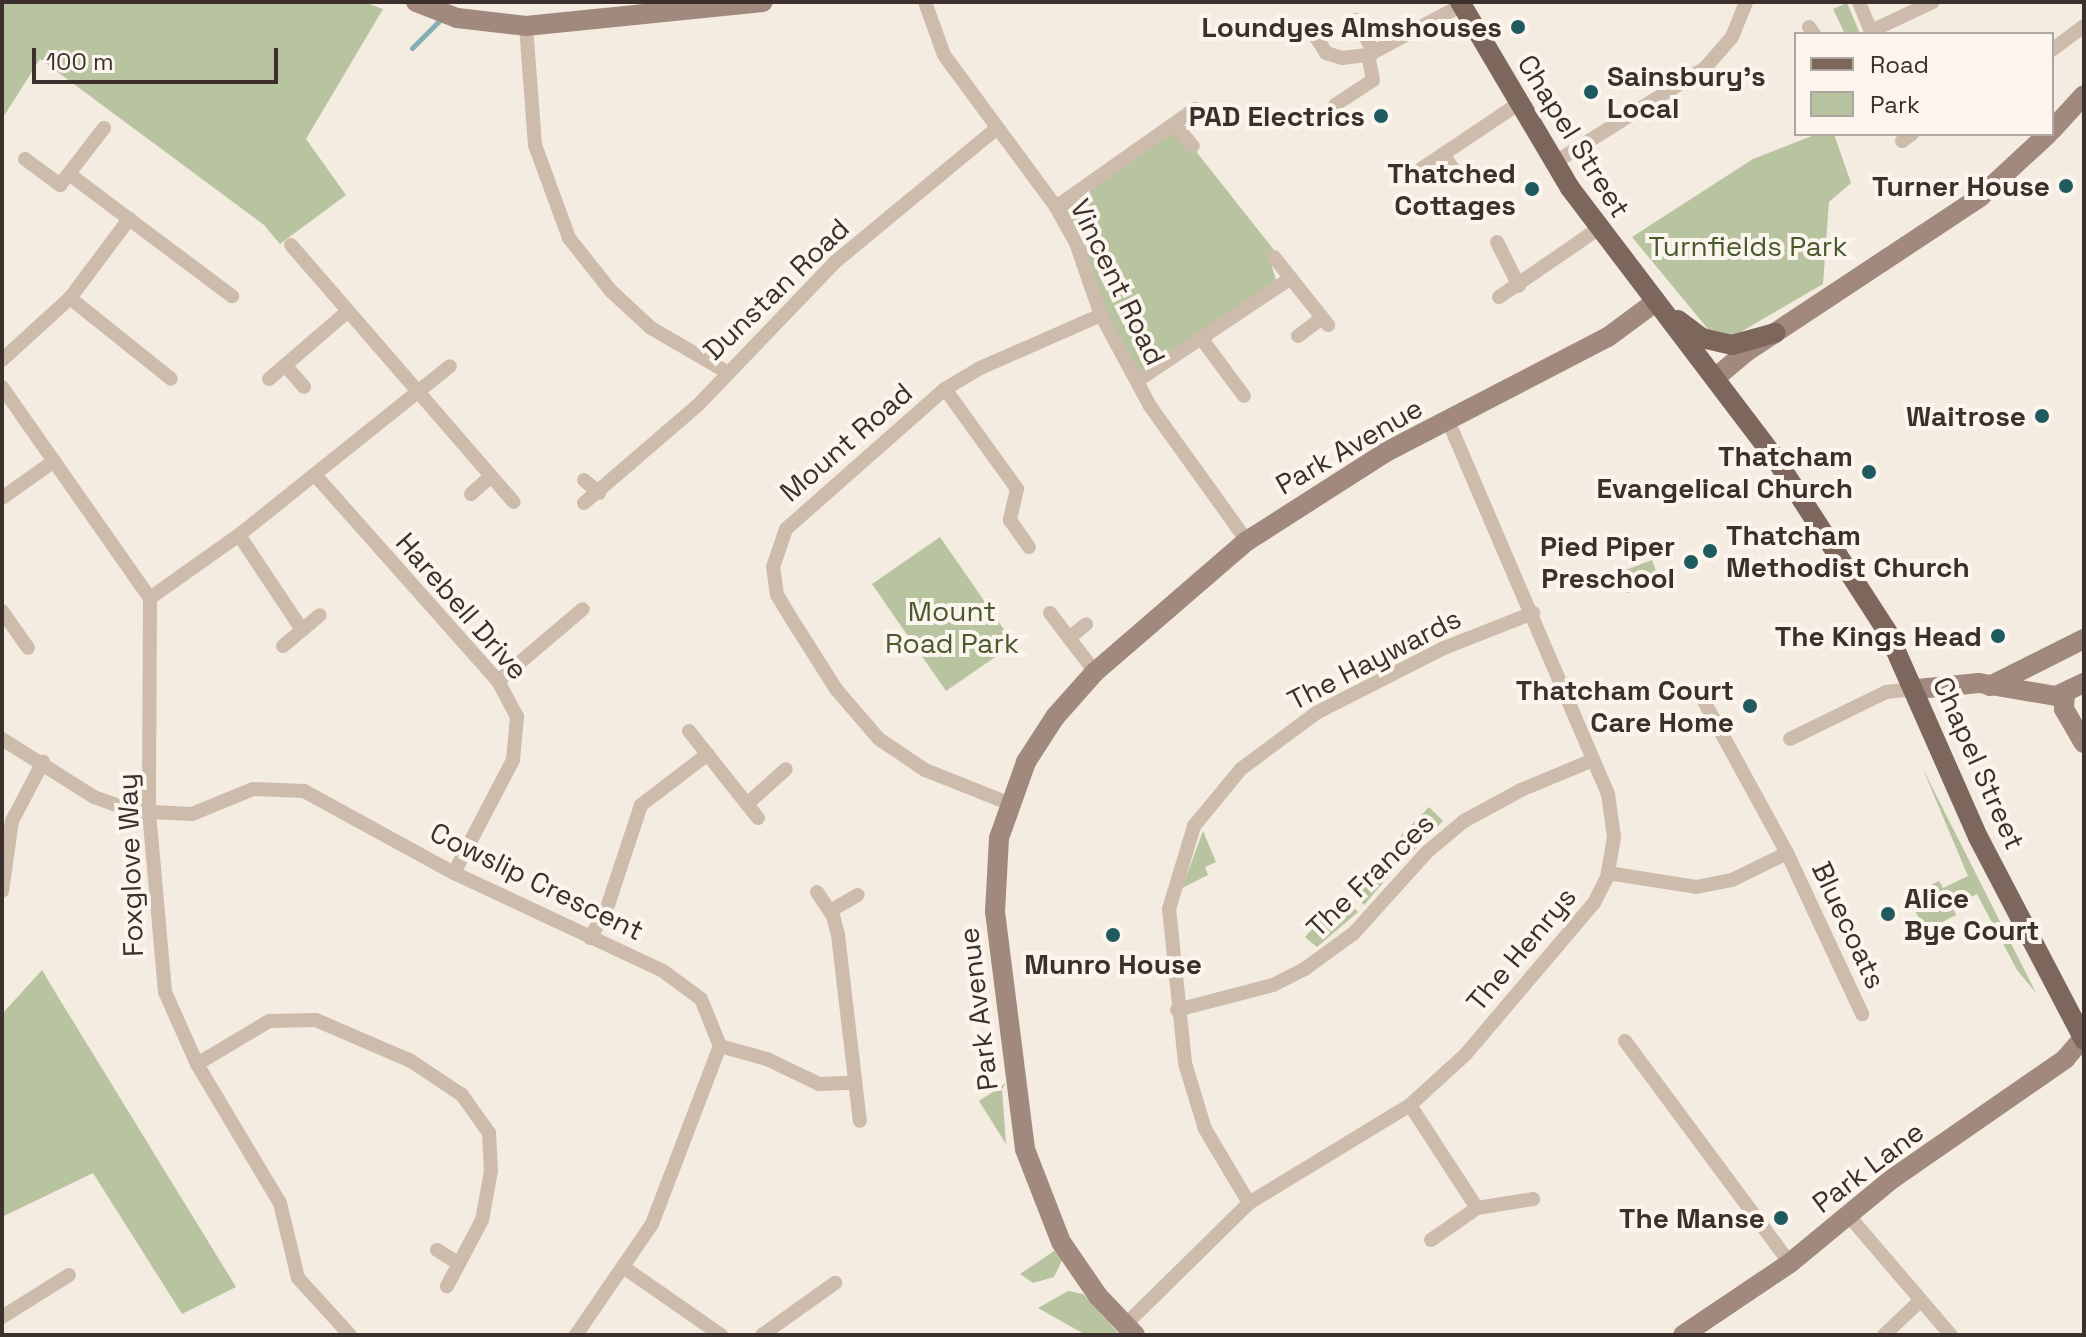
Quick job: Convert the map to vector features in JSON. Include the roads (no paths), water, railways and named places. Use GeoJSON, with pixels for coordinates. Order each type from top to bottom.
{"type":"FeatureCollection","features":[{"type":"Feature","properties":{"kind":"main road","name":"Chapel Street"},"geometry":{"type":"LineString","coordinates":[[1461,4],[1518,104],[1598,229],[1715,378],[1824,532],[1888,633],[1917,689],[1978,837],[2083,1039]]}},
{"type":"Feature","properties":{"kind":"main road"},"geometry":{"type":"LineString","coordinates":[[1656,306],[1665,308],[1696,335],[1721,343],[1741,345],[1775,333]]}},
{"type":"Feature","properties":{"kind":"street"},"geometry":{"type":"LineString","coordinates":[[422,4],[457,18],[526,26],[763,2]]}},
{"type":"Feature","properties":{"kind":"street","name":"Vincent Road"},"geometry":{"type":"LineString","coordinates":[[925,2],[944,55],[1056,207],[1076,243],[1101,315],[1137,381],[1247,541]]}},
{"type":"Feature","properties":{"kind":"street"},"geometry":{"type":"LineString","coordinates":[[1554,163],[1705,68],[1732,37],[1746,2]]}},
{"type":"Feature","properties":{"kind":"street"},"geometry":{"type":"LineString","coordinates":[[1859,2],[1872,32],[1926,4]]}},
{"type":"Feature","properties":{"kind":"street"},"geometry":{"type":"LineString","coordinates":[[1310,28],[1326,53],[1342,58],[1371,53],[1461,4]]}},
{"type":"Feature","properties":{"kind":"street"},"geometry":{"type":"LineString","coordinates":[[1335,105],[1373,80],[1371,53],[1356,20]]}},
{"type":"Feature","properties":{"kind":"street"},"geometry":{"type":"LineString","coordinates":[[526,26],[535,145],[569,238],[611,291],[651,328],[727,372]]}},
{"type":"Feature","properties":{"kind":"street"},"geometry":{"type":"LineString","coordinates":[[2054,48],[2084,26]]}},
{"type":"Feature","properties":{"kind":"street"},"geometry":{"type":"LineString","coordinates":[[2054,128],[2084,95]]}},
{"type":"Feature","properties":{"kind":"street"},"geometry":{"type":"LineString","coordinates":[[1421,169],[1518,104]]}},
{"type":"Feature","properties":{"kind":"street"},"geometry":{"type":"LineString","coordinates":[[1056,207],[1176,126],[1195,109]]}},
{"type":"Feature","properties":{"kind":"street"},"geometry":{"type":"LineString","coordinates":[[1176,126],[1193,146]]}},
{"type":"Feature","properties":{"kind":"street"},"geometry":{"type":"LineString","coordinates":[[25,159],[60,185],[104,128]]}},
{"type":"Feature","properties":{"kind":"street","name":"Dunstan Road"},"geometry":{"type":"LineString","coordinates":[[584,503],[662,439],[835,262],[996,129]]}},
{"type":"Feature","properties":{"kind":"street"},"geometry":{"type":"LineString","coordinates":[[1715,378],[1775,333],[1980,197],[2046,136]]}},
{"type":"Feature","properties":{"kind":"street"},"geometry":{"type":"LineString","coordinates":[[1444,155],[1459,178]]}},
{"type":"Feature","properties":{"kind":"street"},"geometry":{"type":"LineString","coordinates":[[69,174],[232,296]]}},
{"type":"Feature","properties":{"kind":"street"},"geometry":{"type":"LineString","coordinates":[[2,360],[70,298],[129,219]]}},
{"type":"Feature","properties":{"kind":"street"},"geometry":{"type":"LineString","coordinates":[[1499,297],[1598,229]]}},
{"type":"Feature","properties":{"kind":"street"},"geometry":{"type":"LineString","coordinates":[[1497,242],[1519,286]]}},
{"type":"Feature","properties":{"kind":"street"},"geometry":{"type":"LineString","coordinates":[[291,245],[514,502]]}},
{"type":"Feature","properties":{"kind":"street"},"geometry":{"type":"LineString","coordinates":[[1274,257],[1325,322],[1298,336]]}},
{"type":"Feature","properties":{"kind":"street"},"geometry":{"type":"LineString","coordinates":[[1137,381],[1291,278]]}},
{"type":"Feature","properties":{"kind":"street"},"geometry":{"type":"LineString","coordinates":[[70,298],[171,379]]}},
{"type":"Feature","properties":{"kind":"street","name":"Park Avenue"},"geometry":{"type":"LineString","coordinates":[[1130,1330],[1061,1242],[1025,1149],[995,912],[995,871],[1008,803],[1040,738],[1095,672],[1247,541],[1347,475],[1608,337],[1656,306]]}},
{"type":"Feature","properties":{"kind":"street"},"geometry":{"type":"LineString","coordinates":[[269,379],[347,312]]}},
{"type":"Feature","properties":{"kind":"street","name":"Mount Road"},"geometry":{"type":"LineString","coordinates":[[1008,803],[912,763],[879,739],[831,682],[773,581],[776,552],[786,529],[945,389],[978,369],[1101,315]]}},
{"type":"Feature","properties":{"kind":"street"},"geometry":{"type":"LineString","coordinates":[[1201,338],[1244,396]]}},
{"type":"Feature","properties":{"kind":"street"},"geometry":{"type":"LineString","coordinates":[[285,365],[304,387]]}},
{"type":"Feature","properties":{"kind":"street"},"geometry":{"type":"LineString","coordinates":[[2,387],[150,598],[239,535],[450,366]]}},
{"type":"Feature","properties":{"kind":"street","name":"Mount Road"},"geometry":{"type":"LineString","coordinates":[[945,389],[1017,489],[1010,520],[1029,547]]}},
{"type":"Feature","properties":{"kind":"street","name":"The Henrys"},"geometry":{"type":"LineString","coordinates":[[1130,1330],[1249,1203],[1410,1105],[1490,1028],[1594,903],[1608,873],[1614,827],[1593,760],[1533,613],[1448,421]]}},
{"type":"Feature","properties":{"kind":"street"},"geometry":{"type":"LineString","coordinates":[[2,498],[54,461]]}},
{"type":"Feature","properties":{"kind":"street","name":"Harebell Drive"},"geometry":{"type":"LineString","coordinates":[[315,475],[498,681],[517,716],[517,748],[454,873]]}},
{"type":"Feature","properties":{"kind":"street"},"geometry":{"type":"LineString","coordinates":[[471,494],[491,476]]}},
{"type":"Feature","properties":{"kind":"street"},"geometry":{"type":"LineString","coordinates":[[584,480],[599,493]]}},
{"type":"Feature","properties":{"kind":"street"},"geometry":{"type":"LineString","coordinates":[[239,535],[302,630]]}},
{"type":"Feature","properties":{"kind":"street","name":"Foxglove Way"},"geometry":{"type":"LineString","coordinates":[[150,598],[149,812],[160,968],[197,1064],[280,1203],[298,1278],[350,1335]]}},
{"type":"Feature","properties":{"kind":"street"},"geometry":{"type":"LineString","coordinates":[[498,681],[583,609]]}},
{"type":"Feature","properties":{"kind":"street"},"geometry":{"type":"LineString","coordinates":[[2,611],[7,630],[28,648]]}},
{"type":"Feature","properties":{"kind":"street"},"geometry":{"type":"LineString","coordinates":[[1050,613],[1095,672]]}},
{"type":"Feature","properties":{"kind":"street","name":"The Haywards"},"geometry":{"type":"LineString","coordinates":[[1249,1203],[1215,1151],[1196,1107],[1177,1010],[1170,951],[1174,879],[1194,826],[1223,786],[1261,751],[1341,699],[1533,613]]}},
{"type":"Feature","properties":{"kind":"street"},"geometry":{"type":"LineString","coordinates":[[283,646],[320,615]]}},
{"type":"Feature","properties":{"kind":"street"},"geometry":{"type":"LineString","coordinates":[[1069,638],[1086,624]]}},
{"type":"Feature","properties":{"kind":"street"},"geometry":{"type":"LineString","coordinates":[[1990,686],[2084,639]]}},
{"type":"Feature","properties":{"kind":"street"},"geometry":{"type":"LineString","coordinates":[[1790,739],[1886,692],[1990,686],[2038,695],[2065,694],[2084,683]]}},
{"type":"Feature","properties":{"kind":"street"},"geometry":{"type":"LineString","coordinates":[[1700,694],[1787,853]]}},
{"type":"Feature","properties":{"kind":"street"},"geometry":{"type":"LineString","coordinates":[[2065,694],[2064,709],[2084,743]]}},
{"type":"Feature","properties":{"kind":"street"},"geometry":{"type":"LineString","coordinates":[[689,731],[758,818]]}},
{"type":"Feature","properties":{"kind":"street","name":"Cowslip Crescent"},"geometry":{"type":"LineString","coordinates":[[2,739],[43,762],[94,797],[149,812],[192,814],[238,793],[289,788],[692,990],[709,1011],[720,1046]]}},
{"type":"Feature","properties":{"kind":"street"},"geometry":{"type":"LineString","coordinates":[[590,938],[607,908],[641,805],[708,754]]}},
{"type":"Feature","properties":{"kind":"street","name":"The Frances"},"geometry":{"type":"LineString","coordinates":[[1177,1010],[1273,985],[1306,968],[1354,933],[1427,852],[1464,821],[1521,790],[1593,760]]}},
{"type":"Feature","properties":{"kind":"street"},"geometry":{"type":"LineString","coordinates":[[2,891],[12,821],[43,762]]}},
{"type":"Feature","properties":{"kind":"street"},"geometry":{"type":"LineString","coordinates":[[747,804],[786,769]]}},
{"type":"Feature","properties":{"kind":"street","name":"Bluecoats"},"geometry":{"type":"LineString","coordinates":[[1608,873],[1696,887],[1732,880],[1787,853],[1862,1014]]}},
{"type":"Feature","properties":{"kind":"street"},"geometry":{"type":"LineString","coordinates":[[817,892],[830,911],[838,935],[853,1083],[860,1121]]}},
{"type":"Feature","properties":{"kind":"street"},"geometry":{"type":"LineString","coordinates":[[830,911],[858,895]]}},
{"type":"Feature","properties":{"kind":"street"},"geometry":{"type":"LineString","coordinates":[[197,1064],[269,1021],[316,1020],[341,1027],[453,1088],[476,1110],[493,1150],[482,1220],[447,1286]]}},
{"type":"Feature","properties":{"kind":"street","name":"Park Lane"},"geometry":{"type":"LineString","coordinates":[[1683,1335],[1708,1329],[1848,1215],[2065,1059],[2083,1039]]}},
{"type":"Feature","properties":{"kind":"street"},"geometry":{"type":"LineString","coordinates":[[1625,1041],[1790,1263]]}},
{"type":"Feature","properties":{"kind":"street"},"geometry":{"type":"LineString","coordinates":[[576,1335],[626,1269],[652,1224],[720,1046],[767,1059],[819,1084],[853,1083]]}},
{"type":"Feature","properties":{"kind":"street"},"geometry":{"type":"LineString","coordinates":[[1410,1105],[1477,1208]]}},
{"type":"Feature","properties":{"kind":"street"},"geometry":{"type":"LineString","coordinates":[[1431,1240],[1477,1208],[1533,1199]]}},
{"type":"Feature","properties":{"kind":"street"},"geometry":{"type":"LineString","coordinates":[[1848,1215],[1951,1335]]}},
{"type":"Feature","properties":{"kind":"street"},"geometry":{"type":"LineString","coordinates":[[437,1250],[459,1264]]}},
{"type":"Feature","properties":{"kind":"street"},"geometry":{"type":"LineString","coordinates":[[626,1269],[721,1335]]}},
{"type":"Feature","properties":{"kind":"street"},"geometry":{"type":"LineString","coordinates":[[2,1317],[69,1275]]}},
{"type":"Feature","properties":{"kind":"street"},"geometry":{"type":"LineString","coordinates":[[762,1335],[835,1283]]}},
{"type":"Feature","properties":{"kind":"street"},"geometry":{"type":"LineString","coordinates":[[1884,1335],[1920,1301]]}},
{"type":"Feature","properties":{"kind":"waterway"},"geometry":{"type":"LineString","coordinates":[[412,48],[442,18]]}},
{"type":"Feature","properties":{"kind":"place","name":"Loundyes Almshouses"},"geometry":{"type":"Point","coordinates":[1518,27]}},
{"type":"Feature","properties":{"kind":"place","name":"Sainsbury's Local"},"geometry":{"type":"Point","coordinates":[1591,92]}},
{"type":"Feature","properties":{"kind":"place","name":"PAD Electrics"},"geometry":{"type":"Point","coordinates":[1381,116]}},
{"type":"Feature","properties":{"kind":"place","name":"Turner House"},"geometry":{"type":"Point","coordinates":[2066,186]}},
{"type":"Feature","properties":{"kind":"place","name":"Thatched Cottages"},"geometry":{"type":"Point","coordinates":[1532,189]}},
{"type":"Feature","properties":{"kind":"place","name":"Waitrose"},"geometry":{"type":"Point","coordinates":[2042,416]}},
{"type":"Feature","properties":{"kind":"place","name":"Thatcham Evangelical Church"},"geometry":{"type":"Point","coordinates":[1869,472]}},
{"type":"Feature","properties":{"kind":"place","name":"Thatcham Methodist Church"},"geometry":{"type":"Point","coordinates":[1710,551]}},
{"type":"Feature","properties":{"kind":"place","name":"Pied Piper Preschool"},"geometry":{"type":"Point","coordinates":[1691,562]}},
{"type":"Feature","properties":{"kind":"place","name":"The Kings Head"},"geometry":{"type":"Point","coordinates":[1998,636]}},
{"type":"Feature","properties":{"kind":"place","name":"Thatcham Court Care Home"},"geometry":{"type":"Point","coordinates":[1750,706]}},
{"type":"Feature","properties":{"kind":"place","name":"Alice Bye Court"},"geometry":{"type":"Point","coordinates":[1888,914]}},
{"type":"Feature","properties":{"kind":"place","name":"Munro House"},"geometry":{"type":"Point","coordinates":[1113,935]}},
{"type":"Feature","properties":{"kind":"place","name":"The Manse"},"geometry":{"type":"Point","coordinates":[1781,1218]}},
{"type":"Feature","properties":{"kind":"park label","name":"Turnfields Park"},"geometry":{"type":"Point","coordinates":[1748,246]}},
{"type":"Feature","properties":{"kind":"park label","name":"Mount Road Park"},"geometry":{"type":"Point","coordinates":[952,627]}}]}
